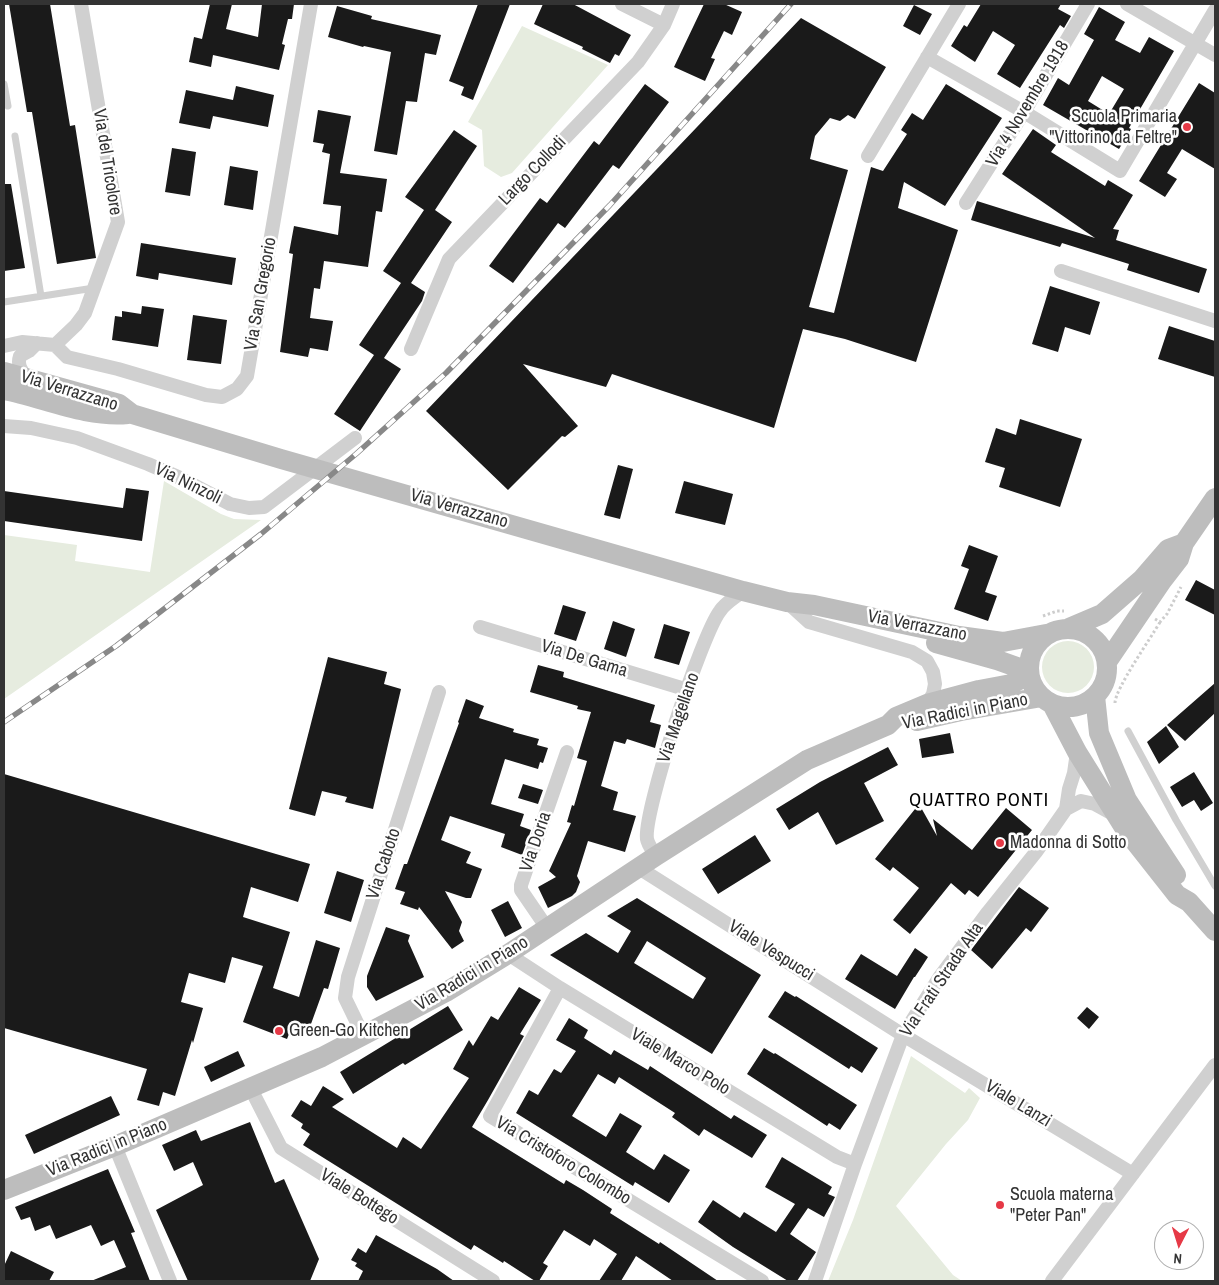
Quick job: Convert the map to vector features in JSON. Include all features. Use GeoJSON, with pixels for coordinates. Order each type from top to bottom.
{"type":"FeatureCollection","features":[{"type":"Feature","properties":{"kind":"main road","name":"Via Verrazzano"},"geometry":{"type":"LineString","coordinates":[[4,372],[119,404],[132,414],[281,459],[744,591],[788,602],[814,605],[949,634],[1003,642],[1046,634]]}},
{"type":"Feature","properties":{"kind":"main road","name":"Via Verrazzano"},"geometry":{"type":"LineString","coordinates":[[4,390],[83,410],[116,416],[132,414]]}},
{"type":"Feature","properties":{"kind":"main road"},"geometry":{"type":"LineString","coordinates":[[1107,662],[1162,581],[1180,559],[1184,543],[1215,498]]}},
{"type":"Feature","properties":{"kind":"main road"},"geometry":{"type":"LineString","coordinates":[[1046,634],[1069,628],[1102,614],[1142,579],[1168,549],[1184,543]]}},
{"type":"Feature","properties":{"kind":"main road","name":"Via Verrazzano"},"geometry":{"type":"LineString","coordinates":[[788,602],[813,614],[898,633],[997,660],[1029,673]]}},
{"type":"Feature","properties":{"kind":"main road"},"geometry":{"type":"LineString","coordinates":[[1069,628],[1080,630],[1090,635],[1101,647],[1107,662],[1105,681],[1095,696],[1099,733],[1127,800],[1187,891],[1189,902]]}},
{"type":"Feature","properties":{"kind":"main road","name":"Via Radici in Piano"},"geometry":{"type":"LineString","coordinates":[[1046,634],[1034,646],[1031,654],[1029,673],[1034,687],[1047,700],[1061,707],[1070,707],[1088,702],[1095,696]]}},
{"type":"Feature","properties":{"kind":"main road","name":"Via Radici in Piano"},"geometry":{"type":"LineString","coordinates":[[4,1190],[115,1146],[322,1057],[446,992],[508,954],[656,856],[807,760],[888,725],[896,717],[927,704],[979,690],[1011,684],[1029,673]]}},
{"type":"Feature","properties":{"kind":"main road"},"geometry":{"type":"LineString","coordinates":[[1047,700],[1125,829],[1177,895],[1189,902],[1215,931]]}},
{"type":"Feature","properties":{"kind":"main road","name":"Via Radici in Piano"},"geometry":{"type":"LineString","coordinates":[[888,725],[899,725],[945,714],[1047,700]]}},
{"type":"Feature","properties":{"kind":"street","name":"Via del Tricolore"},"geometry":{"type":"LineString","coordinates":[[55,345],[76,325],[85,313],[118,222],[81,4]]}},
{"type":"Feature","properties":{"kind":"street","name":"Via San Gregorio"},"geometry":{"type":"LineString","coordinates":[[55,345],[67,358],[118,369],[206,395],[222,397],[237,390],[247,376],[311,4]]}},
{"type":"Feature","properties":{"kind":"street"},"geometry":{"type":"LineString","coordinates":[[622,4],[664,25]]}},
{"type":"Feature","properties":{"kind":"street","name":"Largo Collodi"},"geometry":{"type":"LineString","coordinates":[[411,349],[449,259],[638,62],[664,25],[674,4]]}},
{"type":"Feature","properties":{"kind":"street"},"geometry":{"type":"LineString","coordinates":[[868,156],[959,4]]}},
{"type":"Feature","properties":{"kind":"street","name":"Via 4 Novembre 1918"},"geometry":{"type":"LineString","coordinates":[[966,203],[1024,112],[1088,4]]}},
{"type":"Feature","properties":{"kind":"street"},"geometry":{"type":"LineString","coordinates":[[1127,4],[1215,56]]}},
{"type":"Feature","properties":{"kind":"street"},"geometry":{"type":"LineString","coordinates":[[927,57],[1024,112],[1120,171],[1215,10]]}},
{"type":"Feature","properties":{"kind":"street"},"geometry":{"type":"LineString","coordinates":[[1061,271],[1215,321]]}},
{"type":"Feature","properties":{"kind":"street"},"geometry":{"type":"LineString","coordinates":[[4,346],[22,342],[55,345]]}},
{"type":"Feature","properties":{"kind":"street"},"geometry":{"type":"LineString","coordinates":[[26,377],[18,362],[20,356],[30,351],[37,343]]}},
{"type":"Feature","properties":{"kind":"street","name":"Via Ninzoli"},"geometry":{"type":"LineString","coordinates":[[4,426],[31,428],[56,433],[104,447],[178,477],[230,504],[249,508],[264,507],[355,438]]}},
{"type":"Feature","properties":{"kind":"street","name":"Via Magellano"},"geometry":{"type":"LineString","coordinates":[[656,856],[647,839],[658,779],[706,639],[720,610],[744,591]]}},
{"type":"Feature","properties":{"kind":"street","name":"Via Verrazzano"},"geometry":{"type":"LineString","coordinates":[[788,602],[809,622],[912,652],[927,661],[933,672],[935,684],[934,694],[927,704]]}},
{"type":"Feature","properties":{"kind":"street","name":"Via De Gama"},"geometry":{"type":"LineString","coordinates":[[480,627],[688,690]]}},
{"type":"Feature","properties":{"kind":"street","name":"Via Caboto"},"geometry":{"type":"LineString","coordinates":[[363,1036],[345,998],[348,977],[440,692]]}},
{"type":"Feature","properties":{"kind":"street","name":"Via Doria"},"geometry":{"type":"LineString","coordinates":[[547,928],[521,890],[521,885],[567,752]]}},
{"type":"Feature","properties":{"kind":"street","name":"Via Frati Strada Alta"},"geometry":{"type":"LineString","coordinates":[[815,1281],[855,1164],[904,1034],[939,978],[1036,852],[1066,809],[1077,752]]}},
{"type":"Feature","properties":{"kind":"street"},"geometry":{"type":"LineString","coordinates":[[1066,809],[1081,801],[1095,804],[1117,816]]}},
{"type":"Feature","properties":{"kind":"street","name":"Viale Vespucci"},"geometry":{"type":"LineString","coordinates":[[639,868],[904,1034]]}},
{"type":"Feature","properties":{"kind":"street","name":"Viale Marco Polo"},"geometry":{"type":"LineString","coordinates":[[508,954],[560,988],[837,1157],[855,1164]]}},
{"type":"Feature","properties":{"kind":"street","name":"Via Cristoforo Colombo"},"geometry":{"type":"LineString","coordinates":[[560,988],[490,1116],[762,1281]]}},
{"type":"Feature","properties":{"kind":"street","name":"Viale Lanzi"},"geometry":{"type":"LineString","coordinates":[[904,1034],[1133,1174]]}},
{"type":"Feature","properties":{"kind":"street"},"geometry":{"type":"LineString","coordinates":[[1052,1281],[1215,1065]]}},
{"type":"Feature","properties":{"kind":"street","name":"Viale Bottego"},"geometry":{"type":"LineString","coordinates":[[251,1089],[280,1148],[493,1281]]}},
{"type":"Feature","properties":{"kind":"street"},"geometry":{"type":"LineString","coordinates":[[115,1146],[170,1281]]}},
{"type":"Feature","properties":{"kind":"lane"},"geometry":{"type":"LineString","coordinates":[[4,84],[8,106]]}},
{"type":"Feature","properties":{"kind":"lane"},"geometry":{"type":"LineString","coordinates":[[14,136],[41,296]]}},
{"type":"Feature","properties":{"kind":"lane"},"geometry":{"type":"LineString","coordinates":[[4,302],[94,288]]}},
{"type":"Feature","properties":{"kind":"lane"},"geometry":{"type":"LineString","coordinates":[[1128,731],[1176,820],[1215,886]]}},
{"type":"Feature","properties":{"kind":"path"},"geometry":{"type":"LineString","coordinates":[[1115,708],[1115,698],[1160,622]]}},
{"type":"Feature","properties":{"kind":"shaded area"},"geometry":{"type":"Polygon","coordinates":[[[522,26],[608,65],[512,173],[501,177],[484,166],[482,130],[468,122],[522,26]]]}},
{"type":"Feature","properties":{"kind":"shaded area"},"geometry":{"type":"Polygon","coordinates":[[[164,481],[221,514],[234,519],[261,520],[4,699],[4,535],[77,545],[75,561],[150,572],[164,481]]]}},
{"type":"Feature","properties":{"kind":"shaded area"},"geometry":{"type":"Polygon","coordinates":[[[1063,641],[1073,641],[1087,648],[1094,662],[1094,672],[1087,686],[1073,693],[1063,693],[1053,689],[1046,682],[1042,672],[1042,662],[1046,652],[1053,645],[1063,641]]]}},
{"type":"Feature","properties":{"kind":"shaded area"},"geometry":{"type":"Polygon","coordinates":[[[911,1056],[965,1093],[969,1088],[980,1098],[968,1120],[896,1206],[953,1275],[962,1281],[828,1281],[853,1220],[911,1056]]]}},
{"type":"Feature","properties":{"kind":"building"},"geometry":{"type":"Polygon","coordinates":[[[9,4],[50,4],[70,126],[75,125],[96,258],[57,264],[32,112],[27,112],[9,4]]]}},
{"type":"Feature","properties":{"kind":"building"},"geometry":{"type":"Polygon","coordinates":[[[210,4],[232,4],[226,29],[258,37],[262,4],[294,4],[292,19],[288,19],[282,44],[285,45],[279,70],[213,55],[211,67],[189,62],[194,37],[202,39],[210,4]]]}},
{"type":"Feature","properties":{"kind":"building"},"geometry":{"type":"Polygon","coordinates":[[[478,4],[510,4],[473,100],[461,95],[464,87],[449,81],[478,4]]]}},
{"type":"Feature","properties":{"kind":"building"},"geometry":{"type":"Polygon","coordinates":[[[543,4],[573,4],[631,35],[619,56],[615,54],[610,63],[582,49],[583,47],[534,24],[543,4]]]}},
{"type":"Feature","properties":{"kind":"building"},"geometry":{"type":"Polygon","coordinates":[[[704,4],[724,4],[742,12],[732,35],[724,31],[711,58],[715,59],[705,81],[674,67],[704,4]]]}},
{"type":"Feature","properties":{"kind":"building"},"geometry":{"type":"Polygon","coordinates":[[[981,4],[1061,4],[1058,9],[1071,16],[1064,28],[1060,25],[1020,88],[997,74],[1015,45],[993,31],[975,62],[951,46],[964,25],[967,27],[981,4]]]}},
{"type":"Feature","properties":{"kind":"building"},"geometry":{"type":"Polygon","coordinates":[[[914,5],[932,14],[920,35],[903,26],[914,5]]]}},
{"type":"Feature","properties":{"kind":"building"},"geometry":{"type":"Polygon","coordinates":[[[337,6],[372,16],[371,19],[441,35],[436,55],[425,53],[417,102],[406,101],[397,155],[374,151],[391,52],[363,47],[328,37],[337,6]]]}},
{"type":"Feature","properties":{"kind":"building"},"geometry":{"type":"Polygon","coordinates":[[[1099,7],[1125,22],[1115,40],[1140,53],[1149,37],[1174,51],[1129,128],[1131,129],[1119,149],[1043,105],[1058,78],[1069,85],[1094,40],[1084,34],[1099,7]],[[1102,76],[1088,101],[1109,114],[1124,89],[1102,76]]]}},
{"type":"Feature","properties":{"kind":"building"},"geometry":{"type":"Polygon","coordinates":[[[801,18],[886,67],[855,119],[848,115],[840,121],[830,118],[815,136],[810,159],[848,170],[809,307],[834,313],[871,167],[883,171],[907,134],[901,130],[912,113],[923,120],[946,84],[1002,118],[945,206],[904,182],[898,208],[958,230],[916,362],[845,339],[803,329],[774,428],[612,374],[606,387],[523,364],[578,426],[565,437],[562,436],[508,490],[426,411],[801,18]]]}},
{"type":"Feature","properties":{"kind":"building"},"geometry":{"type":"Polygon","coordinates":[[[1199,83],[1215,93],[1215,169],[1182,149],[1167,173],[1177,179],[1165,197],[1139,181],[1199,83]]]}},
{"type":"Feature","properties":{"kind":"building"},"geometry":{"type":"Polygon","coordinates":[[[645,84],[669,102],[619,169],[613,165],[565,228],[558,223],[513,283],[489,266],[540,198],[547,203],[594,141],[599,145],[645,84]]]}},
{"type":"Feature","properties":{"kind":"building"},"geometry":{"type":"Polygon","coordinates":[[[236,86],[274,95],[268,127],[213,116],[210,129],[179,123],[186,90],[233,100],[236,86]]]}},
{"type":"Feature","properties":{"kind":"building"},"geometry":{"type":"Polygon","coordinates":[[[318,110],[351,116],[340,173],[387,179],[382,212],[376,211],[368,267],[324,261],[320,289],[314,288],[310,318],[333,321],[328,351],[310,348],[308,357],[280,352],[293,254],[289,253],[294,226],[338,235],[341,206],[323,204],[330,154],[322,152],[324,144],[313,142],[318,110]]]}},
{"type":"Feature","properties":{"kind":"building"},"geometry":{"type":"Polygon","coordinates":[[[1033,129],[1056,145],[1051,152],[1105,186],[1108,180],[1133,195],[1113,229],[1119,230],[1116,240],[1207,269],[1199,293],[1127,270],[1129,264],[1062,243],[1060,247],[971,220],[977,201],[1095,238],[1002,174],[1033,129]]]}},
{"type":"Feature","properties":{"kind":"building"},"geometry":{"type":"Polygon","coordinates":[[[454,130],[477,146],[435,210],[452,222],[411,283],[425,292],[422,301],[384,358],[401,369],[360,431],[334,414],[374,355],[359,345],[401,283],[383,271],[424,210],[405,197],[454,130]]]}},
{"type":"Feature","properties":{"kind":"building"},"geometry":{"type":"Polygon","coordinates":[[[172,148],[196,152],[190,196],[165,192],[172,148]]]}},
{"type":"Feature","properties":{"kind":"building"},"geometry":{"type":"Polygon","coordinates":[[[230,166],[258,171],[253,210],[224,205],[230,166]]]}},
{"type":"Feature","properties":{"kind":"building"},"geometry":{"type":"Polygon","coordinates":[[[4,184],[11,184],[25,268],[4,271],[4,184]]]}},
{"type":"Feature","properties":{"kind":"building"},"geometry":{"type":"Polygon","coordinates":[[[141,243],[236,258],[232,285],[159,273],[158,280],[136,276],[141,243]]]}},
{"type":"Feature","properties":{"kind":"building"},"geometry":{"type":"Polygon","coordinates":[[[1050,286],[1100,302],[1090,335],[1065,327],[1058,352],[1032,344],[1050,286]]]}},
{"type":"Feature","properties":{"kind":"building"},"geometry":{"type":"Polygon","coordinates":[[[142,306],[164,309],[158,347],[112,340],[115,316],[122,317],[122,311],[141,314],[142,306]]]}},
{"type":"Feature","properties":{"kind":"building"},"geometry":{"type":"Polygon","coordinates":[[[193,315],[227,320],[221,364],[187,360],[193,315]]]}},
{"type":"Feature","properties":{"kind":"building"},"geometry":{"type":"Polygon","coordinates":[[[1169,326],[1215,341],[1215,377],[1158,359],[1169,326]]]}},
{"type":"Feature","properties":{"kind":"building"},"geometry":{"type":"Polygon","coordinates":[[[1020,419],[1082,439],[1060,507],[999,487],[1005,468],[985,462],[996,428],[1016,435],[1020,419]]]}},
{"type":"Feature","properties":{"kind":"building"},"geometry":{"type":"Polygon","coordinates":[[[618,465],[633,469],[620,519],[604,515],[618,465]]]}},
{"type":"Feature","properties":{"kind":"building"},"geometry":{"type":"Polygon","coordinates":[[[684,481],[733,494],[725,525],[675,513],[684,481]]]}},
{"type":"Feature","properties":{"kind":"building"},"geometry":{"type":"Polygon","coordinates":[[[126,488],[149,491],[142,541],[4,521],[4,491],[123,508],[126,488]]]}},
{"type":"Feature","properties":{"kind":"building"},"geometry":{"type":"Polygon","coordinates":[[[969,545],[998,556],[985,592],[997,596],[988,621],[954,609],[969,569],[961,566],[969,545]]]}},
{"type":"Feature","properties":{"kind":"building"},"geometry":{"type":"Polygon","coordinates":[[[1196,580],[1215,590],[1215,615],[1185,600],[1196,580]]]}},
{"type":"Feature","properties":{"kind":"building"},"geometry":{"type":"Polygon","coordinates":[[[563,605],[586,612],[576,641],[554,634],[563,605]]]}},
{"type":"Feature","properties":{"kind":"building"},"geometry":{"type":"Polygon","coordinates":[[[613,621],[635,629],[626,657],[604,649],[613,621]]]}},
{"type":"Feature","properties":{"kind":"building"},"geometry":{"type":"Polygon","coordinates":[[[664,624],[690,632],[679,665],[654,658],[664,624]]]}},
{"type":"Feature","properties":{"kind":"building"},"geometry":{"type":"Polygon","coordinates":[[[328,657],[387,672],[384,684],[401,689],[373,809],[345,802],[347,797],[322,791],[315,816],[289,809],[328,657]]]}},
{"type":"Feature","properties":{"kind":"building"},"geometry":{"type":"Polygon","coordinates":[[[538,665],[564,672],[563,677],[655,705],[650,722],[661,725],[655,748],[627,739],[625,744],[614,741],[601,786],[618,792],[613,810],[636,816],[625,852],[588,841],[577,876],[580,882],[576,892],[548,908],[538,887],[556,877],[549,871],[571,823],[567,822],[572,805],[574,806],[587,761],[577,758],[591,712],[577,709],[578,706],[530,692],[538,665]]]}},
{"type":"Feature","properties":{"kind":"building"},"geometry":{"type":"Polygon","coordinates":[[[1215,683],[1215,713],[1185,741],[1167,725],[1215,683]]]}},
{"type":"Feature","properties":{"kind":"building"},"geometry":{"type":"Polygon","coordinates":[[[466,699],[484,706],[479,718],[514,729],[513,732],[539,739],[537,745],[548,748],[543,763],[540,762],[538,769],[505,759],[491,804],[524,814],[520,826],[531,830],[522,855],[501,847],[505,834],[450,816],[441,840],[471,852],[466,863],[482,869],[471,898],[445,891],[462,922],[459,931],[464,941],[452,949],[419,907],[418,910],[400,904],[405,892],[395,889],[404,864],[407,864],[466,699]]]}},
{"type":"Feature","properties":{"kind":"building"},"geometry":{"type":"Polygon","coordinates":[[[1166,726],[1179,747],[1159,764],[1147,742],[1166,726]]]}},
{"type":"Feature","properties":{"kind":"building"},"geometry":{"type":"Polygon","coordinates":[[[950,733],[954,753],[922,758],[919,739],[950,733]]]}},
{"type":"Feature","properties":{"kind":"building"},"geometry":{"type":"Polygon","coordinates":[[[888,747],[898,765],[864,783],[884,821],[836,845],[818,812],[789,830],[776,809],[820,782],[888,747]]]}},
{"type":"Feature","properties":{"kind":"building"},"geometry":{"type":"Polygon","coordinates":[[[1194,772],[1213,803],[1201,811],[1194,800],[1182,807],[1170,787],[1194,772]]]}},
{"type":"Feature","properties":{"kind":"building"},"geometry":{"type":"Polygon","coordinates":[[[4,774],[310,864],[298,902],[251,887],[243,917],[290,932],[273,988],[299,997],[316,940],[340,948],[328,989],[324,988],[307,1035],[291,1029],[287,1039],[243,1022],[263,966],[232,957],[225,983],[189,973],[181,1002],[203,1008],[175,1096],[163,1092],[159,1106],[137,1100],[147,1069],[4,1028],[4,774]]]}},
{"type":"Feature","properties":{"kind":"building"},"geometry":{"type":"Polygon","coordinates":[[[523,784],[543,790],[538,804],[518,798],[523,784]]]}},
{"type":"Feature","properties":{"kind":"building"},"geometry":{"type":"Polygon","coordinates":[[[919,804],[937,836],[933,819],[972,850],[1006,808],[1032,830],[978,897],[969,890],[965,895],[951,883],[910,934],[893,920],[919,888],[893,867],[890,871],[875,859],[919,804]]]}},
{"type":"Feature","properties":{"kind":"building"},"geometry":{"type":"Polygon","coordinates":[[[755,835],[771,861],[718,894],[702,869],[755,835]]]}},
{"type":"Feature","properties":{"kind":"building"},"geometry":{"type":"Polygon","coordinates":[[[337,871],[364,880],[351,922],[324,913],[337,871]]]}},
{"type":"Feature","properties":{"kind":"building"},"geometry":{"type":"Polygon","coordinates":[[[1019,887],[1049,908],[1031,932],[1026,928],[992,969],[971,950],[1019,887]]]}},
{"type":"Feature","properties":{"kind":"building"},"geometry":{"type":"Polygon","coordinates":[[[637,898],[761,975],[712,1054],[550,955],[586,933],[618,953],[631,931],[607,916],[637,898]],[[647,941],[634,963],[693,999],[706,978],[647,941]]]}},
{"type":"Feature","properties":{"kind":"building"},"geometry":{"type":"Polygon","coordinates":[[[508,901],[522,928],[505,937],[491,910],[508,901]]]}},
{"type":"Feature","properties":{"kind":"building"},"geometry":{"type":"Polygon","coordinates":[[[386,927],[410,935],[408,941],[424,977],[376,1001],[367,987],[367,976],[386,927]]]}},
{"type":"Feature","properties":{"kind":"building"},"geometry":{"type":"Polygon","coordinates":[[[915,948],[928,957],[895,1009],[845,979],[861,954],[897,976],[915,948]]]}},
{"type":"Feature","properties":{"kind":"building"},"geometry":{"type":"Polygon","coordinates":[[[519,987],[541,1000],[520,1034],[524,1036],[472,1127],[564,1184],[566,1180],[583,1190],[612,1209],[610,1213],[659,1244],[660,1242],[718,1281],[673,1281],[636,1256],[621,1281],[599,1281],[617,1254],[594,1239],[590,1246],[564,1230],[543,1263],[548,1266],[539,1281],[535,1281],[474,1245],[471,1250],[303,1145],[310,1134],[301,1128],[303,1124],[291,1116],[301,1100],[311,1106],[323,1086],[344,1099],[332,1107],[397,1148],[403,1137],[421,1149],[469,1078],[453,1069],[469,1040],[473,1046],[491,1016],[498,1020],[519,987]]]}},
{"type":"Feature","properties":{"kind":"building"},"geometry":{"type":"Polygon","coordinates":[[[785,991],[878,1048],[862,1073],[851,1066],[849,1069],[768,1017],[785,991]]]}},
{"type":"Feature","properties":{"kind":"building"},"geometry":{"type":"Polygon","coordinates":[[[448,1006],[463,1030],[405,1065],[403,1063],[353,1094],[340,1072],[448,1006]]]}},
{"type":"Feature","properties":{"kind":"building"},"geometry":{"type":"Polygon","coordinates":[[[1087,1007],[1099,1017],[1089,1029],[1077,1018],[1087,1007]]]}},
{"type":"Feature","properties":{"kind":"building"},"geometry":{"type":"Polygon","coordinates":[[[569,1018],[588,1030],[584,1038],[611,1055],[614,1050],[648,1070],[650,1066],[731,1119],[734,1115],[767,1135],[752,1158],[704,1129],[699,1136],[672,1117],[675,1113],[619,1077],[615,1084],[598,1074],[572,1116],[606,1137],[620,1113],[642,1126],[626,1152],[654,1170],[664,1154],[690,1170],[669,1203],[635,1182],[633,1186],[516,1113],[529,1090],[538,1095],[554,1069],[561,1073],[576,1051],[556,1040],[569,1018]]]}},
{"type":"Feature","properties":{"kind":"building"},"geometry":{"type":"Polygon","coordinates":[[[764,1048],[857,1105],[840,1130],[829,1123],[827,1126],[747,1074],[764,1048]]]}},
{"type":"Feature","properties":{"kind":"building"},"geometry":{"type":"Polygon","coordinates":[[[238,1051],[245,1066],[211,1082],[204,1067],[238,1051]]]}},
{"type":"Feature","properties":{"kind":"building"},"geometry":{"type":"Polygon","coordinates":[[[111,1096],[120,1115],[34,1154],[25,1135],[111,1096]]]}},
{"type":"Feature","properties":{"kind":"building"},"geometry":{"type":"Polygon","coordinates":[[[250,1122],[275,1183],[284,1179],[319,1259],[310,1281],[188,1281],[156,1210],[203,1185],[193,1162],[174,1171],[162,1145],[196,1130],[201,1141],[250,1122]]]}},
{"type":"Feature","properties":{"kind":"building"},"geometry":{"type":"Polygon","coordinates":[[[782,1157],[832,1187],[828,1194],[835,1197],[824,1217],[808,1208],[790,1234],[816,1252],[797,1281],[788,1281],[733,1247],[698,1222],[713,1200],[740,1218],[744,1212],[776,1232],[795,1204],[765,1187],[782,1157]]]}},
{"type":"Feature","properties":{"kind":"building"},"geometry":{"type":"Polygon","coordinates":[[[108,1169],[135,1232],[131,1233],[150,1281],[91,1281],[126,1267],[114,1240],[101,1246],[91,1225],[56,1239],[50,1225],[35,1231],[30,1217],[21,1220],[15,1207],[108,1169]]]}},
{"type":"Feature","properties":{"kind":"building"},"geometry":{"type":"Polygon","coordinates":[[[376,1235],[437,1269],[454,1281],[358,1281],[363,1271],[355,1266],[357,1263],[351,1260],[358,1248],[366,1253],[376,1235]]]}},
{"type":"Feature","properties":{"kind":"building"},"geometry":{"type":"Polygon","coordinates":[[[11,1251],[54,1272],[49,1281],[4,1281],[4,1266],[11,1251]]]}},
{"type":"Feature","properties":{"kind":"railway"},"geometry":{"type":"LineString","coordinates":[[4,722],[116,646],[261,534],[356,454],[446,373],[610,205],[791,4]]}},
{"type":"Feature","properties":{"kind":"place","name":"Scuola Primaria \"Vittorino da Feltre\""},"geometry":{"type":"Point","coordinates":[1187,127]}},
{"type":"Feature","properties":{"kind":"place","name":"Madonna di Sotto"},"geometry":{"type":"Point","coordinates":[1000,843]}},
{"type":"Feature","properties":{"kind":"place","name":"Green-Go Kitchen"},"geometry":{"type":"Point","coordinates":[279,1031]}},
{"type":"Feature","properties":{"kind":"place","name":"Scuola materna \"Peter Pan\""},"geometry":{"type":"Point","coordinates":[1000,1205]}},
{"type":"Feature","properties":{"kind":"district","name":"QUATTRO PONTI"},"geometry":{"type":"Point","coordinates":[979,801]}}]}
